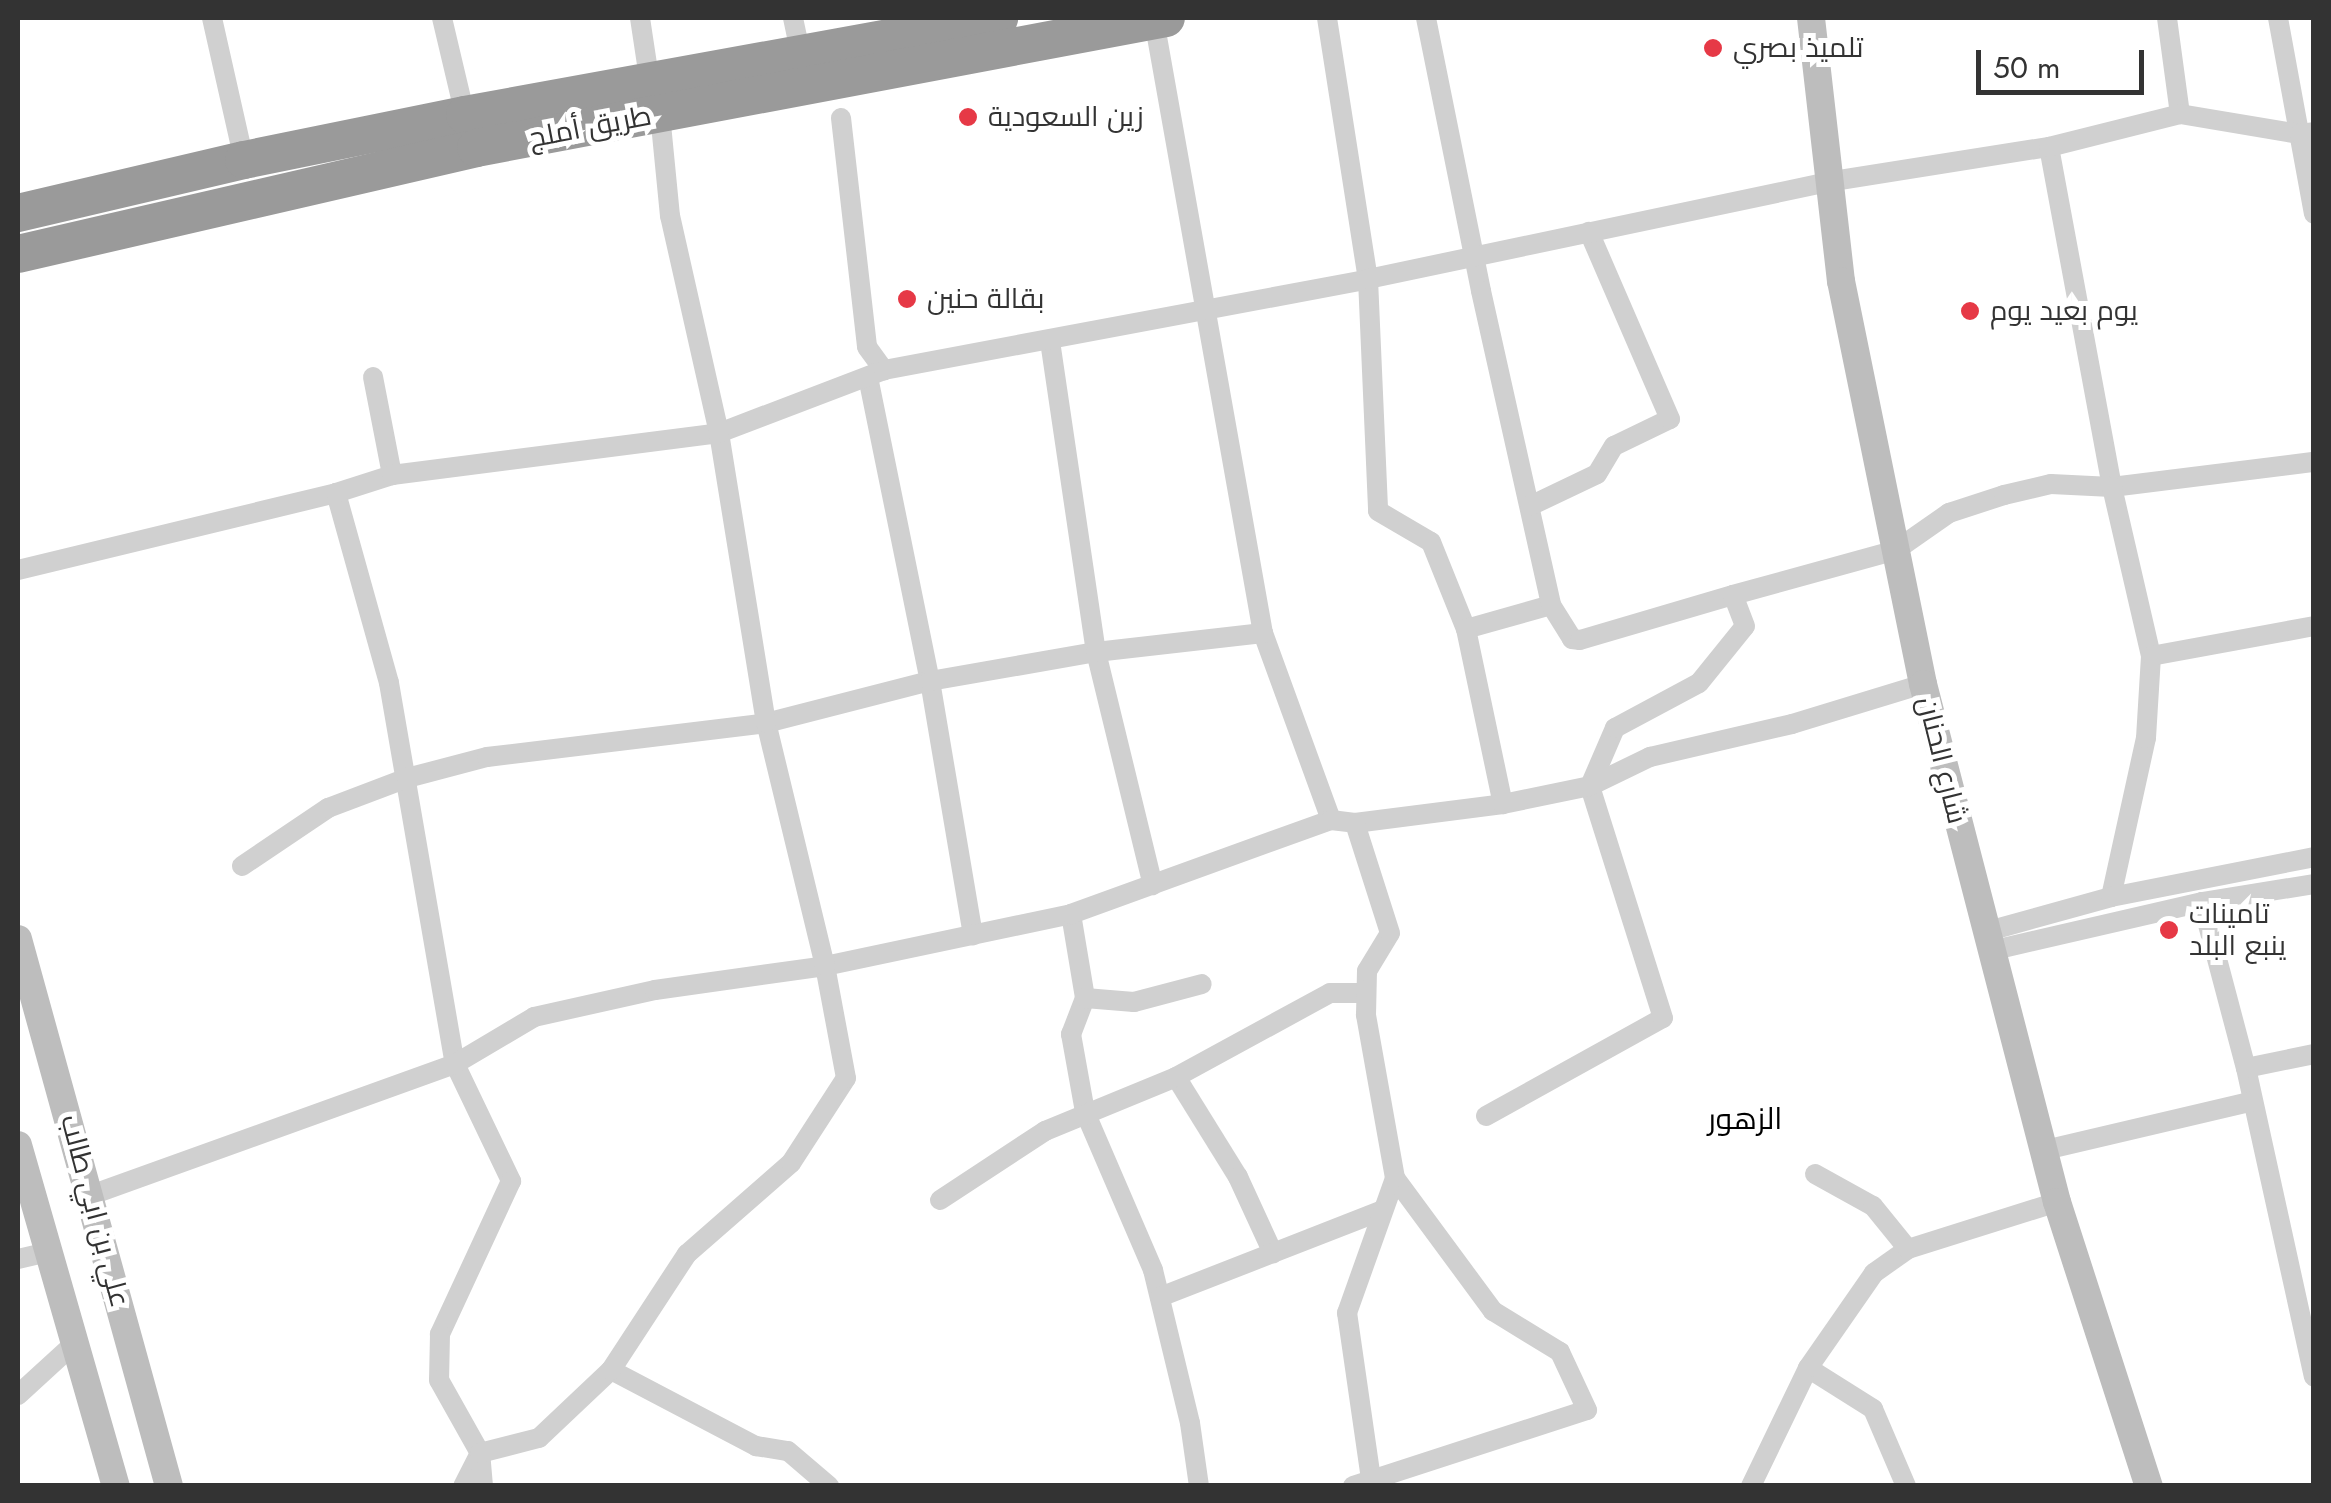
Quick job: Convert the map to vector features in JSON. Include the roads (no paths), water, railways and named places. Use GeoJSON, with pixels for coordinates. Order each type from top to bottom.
{"type":"FeatureCollection","features":[{"type":"Feature","properties":{"kind":"highway","name":"طريق أملج"},"geometry":{"type":"LineString","coordinates":[[18,213],[244,160],[465,115],[655,99],[1160,19]]}},
{"type":"Feature","properties":{"kind":"highway","name":"طريق أملج"},"geometry":{"type":"LineString","coordinates":[[18,254],[476,148],[801,57],[976,20]]}},
{"type":"Feature","properties":{"kind":"main road","name":"شارع الحنان"},"geometry":{"type":"LineString","coordinates":[[1811,18],[1827,182],[1866,412],[1923,684],[2057,1202],[2149,1486]]}},
{"type":"Feature","properties":{"kind":"main road","name":"علي بن ابي طالب"},"geometry":{"type":"LineString","coordinates":[[18,938],[92,1195],[169,1486]]}},
{"type":"Feature","properties":{"kind":"main road","name":"علي بن ابي طالب"},"geometry":{"type":"LineString","coordinates":[[18,1144],[116,1486]]}},
{"type":"Feature","properties":{"kind":"street"},"geometry":{"type":"LineString","coordinates":[[212,18],[244,160]]}},
{"type":"Feature","properties":{"kind":"street"},"geometry":{"type":"LineString","coordinates":[[442,18],[465,115]]}},
{"type":"Feature","properties":{"kind":"street"},"geometry":{"type":"LineString","coordinates":[[464,1486],[480,1453],[539,1438],[611,1370],[687,1254],[792,1163],[846,1078],[825,966],[766,723],[719,433],[670,216],[640,18]]}},
{"type":"Feature","properties":{"kind":"street"},"geometry":{"type":"LineString","coordinates":[[793,18],[801,57]]}},
{"type":"Feature","properties":{"kind":"street"},"geometry":{"type":"LineString","coordinates":[[1327,18],[1368,279],[1378,511],[1431,542],[1466,629],[1502,804]]}},
{"type":"Feature","properties":{"kind":"street"},"geometry":{"type":"LineString","coordinates":[[1426,18],[1551,605],[1572,639],[1580,640],[1896,550],[1949,514],[2050,484],[2112,487],[2314,462]]}},
{"type":"Feature","properties":{"kind":"street"},"geometry":{"type":"LineString","coordinates":[[2167,18],[2180,114]]}},
{"type":"Feature","properties":{"kind":"street"},"geometry":{"type":"LineString","coordinates":[[2278,18],[2306,133],[2314,214]]}},
{"type":"Feature","properties":{"kind":"street"},"geometry":{"type":"LineString","coordinates":[[1160,19],[1263,633],[1331,820]]}},
{"type":"Feature","properties":{"kind":"street"},"geometry":{"type":"LineString","coordinates":[[18,570],[336,493],[392,475],[719,433],[876,374],[1368,279],[1827,182],[2049,147],[2180,114],[2306,133]]}},
{"type":"Feature","properties":{"kind":"street"},"geometry":{"type":"LineString","coordinates":[[841,118],[867,347],[876,374],[973,935]]}},
{"type":"Feature","properties":{"kind":"street"},"geometry":{"type":"LineString","coordinates":[[2049,147],[2112,487],[2150,656],[2146,738],[2111,897]]}},
{"type":"Feature","properties":{"kind":"street"},"geometry":{"type":"LineString","coordinates":[[1530,506],[1597,474],[1614,446],[1670,420],[1589,232]]}},
{"type":"Feature","properties":{"kind":"street"},"geometry":{"type":"LineString","coordinates":[[1050,341],[1096,652],[1152,884]]}},
{"type":"Feature","properties":{"kind":"street"},"geometry":{"type":"LineString","coordinates":[[372,378],[392,475]]}},
{"type":"Feature","properties":{"kind":"street"},"geometry":{"type":"LineString","coordinates":[[336,493],[389,683],[455,1064],[511,1181],[440,1334],[439,1380],[480,1453],[484,1486]]}},
{"type":"Feature","properties":{"kind":"street"},"geometry":{"type":"LineString","coordinates":[[1486,1116],[1663,1018],[1590,786],[1615,728],[1700,683],[1745,626],[1733,595]]}},
{"type":"Feature","properties":{"kind":"street"},"geometry":{"type":"LineString","coordinates":[[1466,629],[1551,605]]}},
{"type":"Feature","properties":{"kind":"street"},"geometry":{"type":"LineString","coordinates":[[2150,656],[2314,626]]}},
{"type":"Feature","properties":{"kind":"street"},"geometry":{"type":"LineString","coordinates":[[242,866],[328,808],[407,778],[487,757],[766,723],[930,681],[1096,652],[1263,633]]}},
{"type":"Feature","properties":{"kind":"street"},"geometry":{"type":"LineString","coordinates":[[92,1195],[455,1064],[534,1017],[655,990],[825,966],[1070,914],[1331,820],[1355,823],[1502,804],[1590,786],[1650,757],[1792,724],[1923,684]]}},
{"type":"Feature","properties":{"kind":"street"},"geometry":{"type":"LineString","coordinates":[[1355,823],[1390,934],[1367,971],[1366,1015],[1394,1178],[1493,1311],[1560,1352],[1588,1410],[1362,1482],[1347,1314],[1394,1178]]}},
{"type":"Feature","properties":{"kind":"street"},"geometry":{"type":"LineString","coordinates":[[1988,942],[2111,897],[2314,857]]}},
{"type":"Feature","properties":{"kind":"street"},"geometry":{"type":"LineString","coordinates":[[1988,942],[2314,884]]}},
{"type":"Feature","properties":{"kind":"street"},"geometry":{"type":"LineString","coordinates":[[2202,902],[2246,1068],[2250,1102],[2306,1306],[2314,1377]]}},
{"type":"Feature","properties":{"kind":"street"},"geometry":{"type":"LineString","coordinates":[[1070,914],[1085,998],[1071,1034],[1085,1112],[1153,1270],[1190,1422],[1199,1486]]}},
{"type":"Feature","properties":{"kind":"street"},"geometry":{"type":"LineString","coordinates":[[1085,998],[1134,1002],[1202,984]]}},
{"type":"Feature","properties":{"kind":"street"},"geometry":{"type":"LineString","coordinates":[[940,1200],[1045,1131],[1176,1077],[1330,994],[1366,993]]}},
{"type":"Feature","properties":{"kind":"street"},"geometry":{"type":"LineString","coordinates":[[2246,1068],[2314,1054]]}},
{"type":"Feature","properties":{"kind":"street"},"geometry":{"type":"LineString","coordinates":[[1176,1077],[1238,1177],[1273,1253]]}},
{"type":"Feature","properties":{"kind":"street"},"geometry":{"type":"LineString","coordinates":[[2046,1150],[2250,1102]]}},
{"type":"Feature","properties":{"kind":"street"},"geometry":{"type":"LineString","coordinates":[[1815,1174],[1873,1206],[1908,1249]]}},
{"type":"Feature","properties":{"kind":"street"},"geometry":{"type":"LineString","coordinates":[[1751,1486],[1808,1368],[1874,1272],[1908,1249],[2057,1202]]}},
{"type":"Feature","properties":{"kind":"street"},"geometry":{"type":"LineString","coordinates":[[1160,1297],[1384,1210]]}},
{"type":"Feature","properties":{"kind":"street"},"geometry":{"type":"LineString","coordinates":[[18,1259],[49,1252]]}},
{"type":"Feature","properties":{"kind":"street"},"geometry":{"type":"LineString","coordinates":[[18,1395],[76,1342]]}},
{"type":"Feature","properties":{"kind":"street"},"geometry":{"type":"LineString","coordinates":[[1808,1368],[1873,1409],[1906,1486]]}},
{"type":"Feature","properties":{"kind":"street"},"geometry":{"type":"LineString","coordinates":[[611,1370],[756,1446],[788,1451],[829,1486]]}},
{"type":"Feature","properties":{"kind":"place","name":"تلميذ بصري"},"geometry":{"type":"Point","coordinates":[1713,48]}},
{"type":"Feature","properties":{"kind":"place","name":"زين السعودية"},"geometry":{"type":"Point","coordinates":[968,117]}},
{"type":"Feature","properties":{"kind":"place","name":"بقالة حنين"},"geometry":{"type":"Point","coordinates":[907,299]}},
{"type":"Feature","properties":{"kind":"place","name":"يوم بعيد يوم"},"geometry":{"type":"Point","coordinates":[1970,311]}},
{"type":"Feature","properties":{"kind":"place","name":"تامينات ينبع البلد"},"geometry":{"type":"Point","coordinates":[2169,930]}},
{"type":"Feature","properties":{"kind":"district","name":"الزهور"},"geometry":{"type":"Point","coordinates":[1745,1119]}}]}
